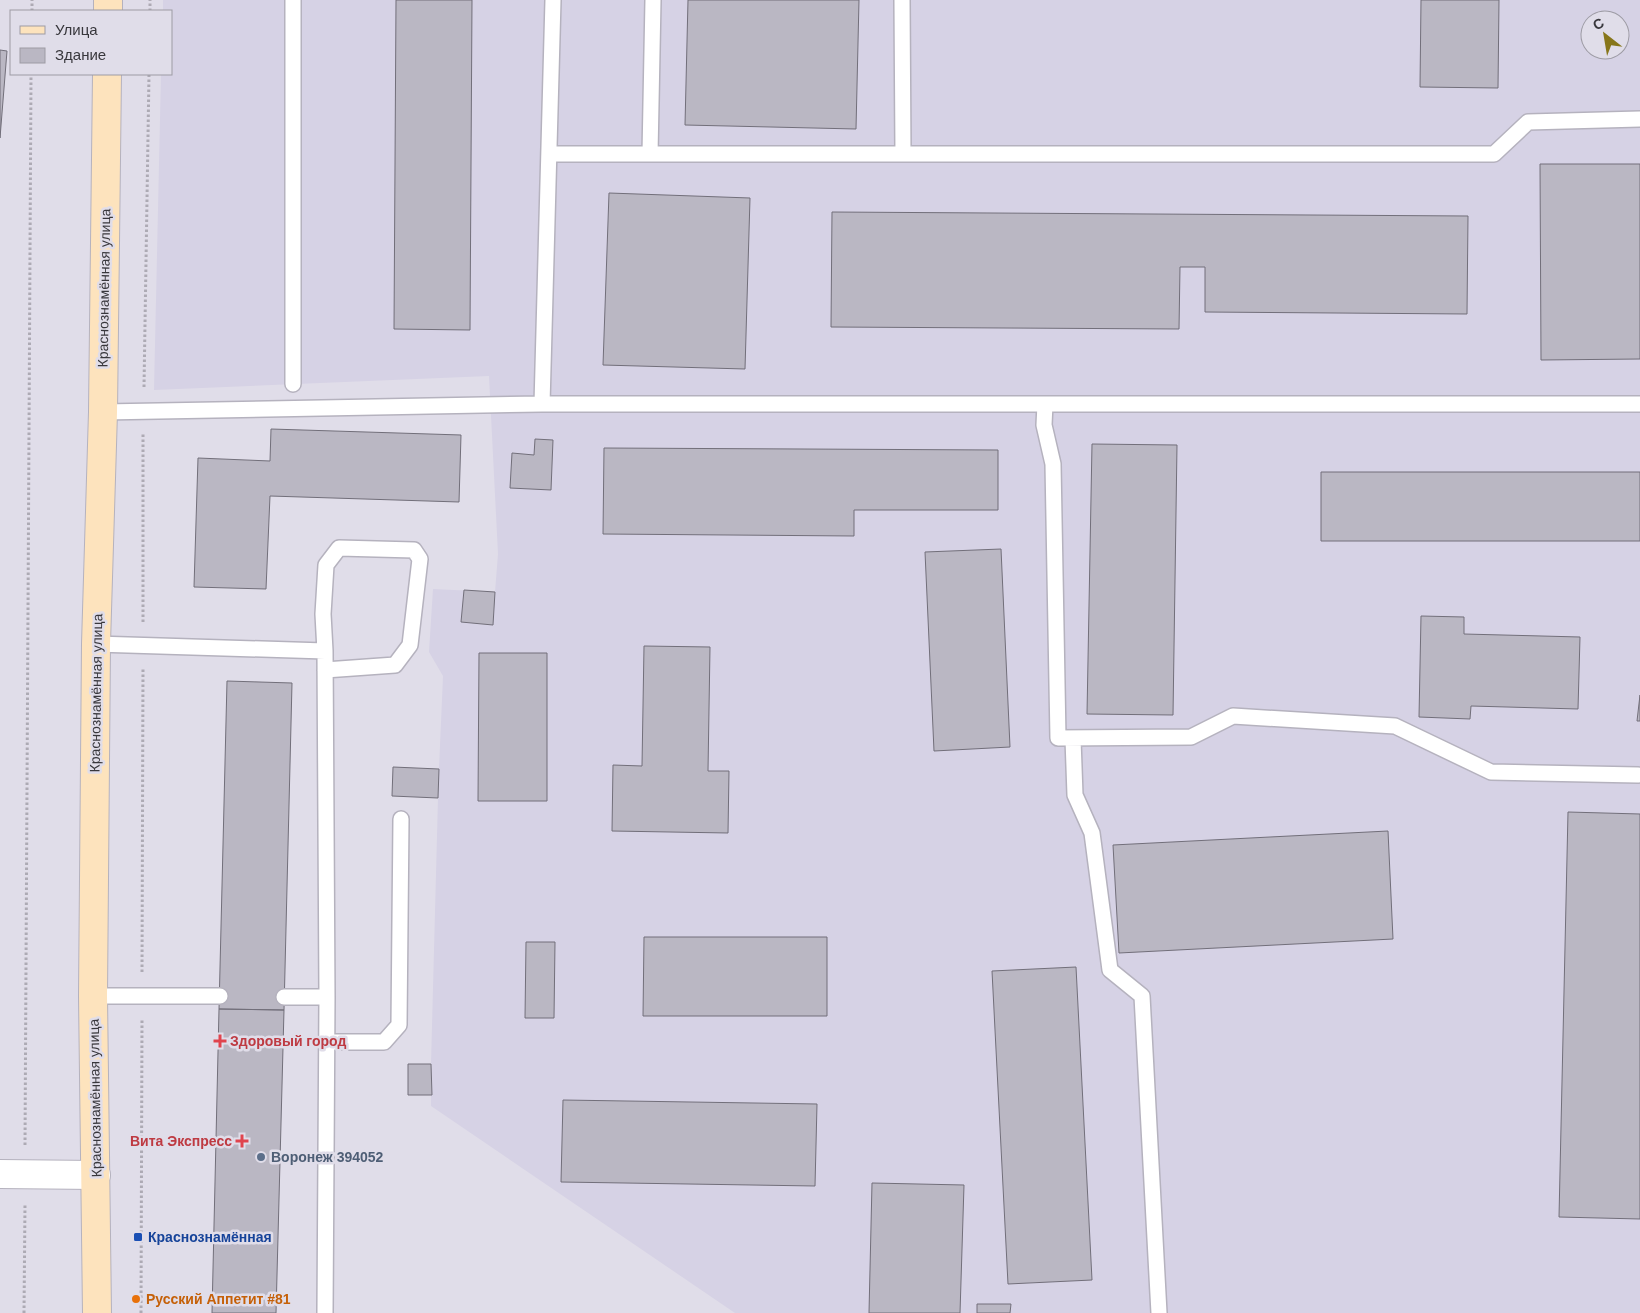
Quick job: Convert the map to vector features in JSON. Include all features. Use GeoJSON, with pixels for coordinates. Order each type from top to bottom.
{"type":"FeatureCollection","features":[{"type":"Feature","properties":{"kind":"street","name":"Краснознамённая улица"},"geometry":{"type":"LineString","coordinates":[[97,1313],[93,996],[96,644],[103,412],[107,75]]}},
{"type":"Feature","properties":{"kind":"street"},"geometry":{"type":"LineString","coordinates":[[12,1174],[96,1175]]}},
{"type":"Feature","properties":{"kind":"lane"},"geometry":{"type":"LineString","coordinates":[[293,0],[293,384]]}},
{"type":"Feature","properties":{"kind":"lane"},"geometry":{"type":"LineString","coordinates":[[542,404],[553,0]]}},
{"type":"Feature","properties":{"kind":"lane"},"geometry":{"type":"LineString","coordinates":[[650,154],[653,0]]}},
{"type":"Feature","properties":{"kind":"lane"},"geometry":{"type":"LineString","coordinates":[[902,0],[903,154]]}},
{"type":"Feature","properties":{"kind":"lane"},"geometry":{"type":"LineString","coordinates":[[548,154],[1494,154],[1528,122],[1640,119]]}},
{"type":"Feature","properties":{"kind":"lane"},"geometry":{"type":"LineString","coordinates":[[103,412],[542,404],[1640,404]]}},
{"type":"Feature","properties":{"kind":"lane"},"geometry":{"type":"LineString","coordinates":[[1045,404],[1044,425],[1053,464],[1058,738],[1192,737],[1232,716],[1242,716],[1395,726],[1491,772],[1638,775]]}},
{"type":"Feature","properties":{"kind":"lane"},"geometry":{"type":"LineString","coordinates":[[325,1313],[327,997],[326,670],[326,651],[323,614],[326,565],[339,548],[414,550],[420,559],[410,645],[395,665],[326,670]]}},
{"type":"Feature","properties":{"kind":"lane"},"geometry":{"type":"LineString","coordinates":[[96,644],[326,651]]}},
{"type":"Feature","properties":{"kind":"lane"},"geometry":{"type":"LineString","coordinates":[[1073,738],[1075,795],[1092,833],[1110,970],[1142,996],[1159,1313]]}},
{"type":"Feature","properties":{"kind":"lane"},"geometry":{"type":"LineString","coordinates":[[327,1042],[384,1042],[399,1025],[401,820]]}},
{"type":"Feature","properties":{"kind":"lane"},"geometry":{"type":"LineString","coordinates":[[93,996],[220,996]]}},
{"type":"Feature","properties":{"kind":"lane"},"geometry":{"type":"LineString","coordinates":[[284,997],[327,997]]}},
{"type":"Feature","properties":{"kind":"path"},"geometry":{"type":"LineString","coordinates":[[24,1313],[12,1174],[32,75]]}},
{"type":"Feature","properties":{"kind":"path"},"geometry":{"type":"LineString","coordinates":[[141,1313],[143,412],[149,75]]}},
{"type":"Feature","properties":{"kind":"shaded area"},"geometry":{"type":"Polygon","coordinates":[[[163,0],[1640,0],[1640,1313],[735,1313],[431,1106],[431,1095],[408,1095],[408,1064],[431,1064],[438,798],[393,767],[439,769],[443,676],[429,652],[433,589],[495,592],[498,554],[489,376],[154,390],[161,75],[172,75],[172,10],[163,10],[163,0]]]}},
{"type":"Feature","properties":{"kind":"building"},"geometry":{"type":"Polygon","coordinates":[[[396,0],[472,0],[470,330],[394,329],[396,0]]]}},
{"type":"Feature","properties":{"kind":"building"},"geometry":{"type":"Polygon","coordinates":[[[688,0],[859,0],[856,129],[685,125],[688,0]]]}},
{"type":"Feature","properties":{"kind":"building"},"geometry":{"type":"Polygon","coordinates":[[[1421,0],[1499,0],[1498,88],[1420,87],[1421,0]]]}},
{"type":"Feature","properties":{"kind":"building"},"geometry":{"type":"Polygon","coordinates":[[[0,50],[7,51],[0,138],[0,50]]]}},
{"type":"Feature","properties":{"kind":"building"},"geometry":{"type":"Polygon","coordinates":[[[1540,164],[1640,164],[1640,359],[1541,360],[1540,164]]]}},
{"type":"Feature","properties":{"kind":"building"},"geometry":{"type":"Polygon","coordinates":[[[609,193],[750,198],[745,369],[603,365],[609,193]]]}},
{"type":"Feature","properties":{"kind":"building"},"geometry":{"type":"Polygon","coordinates":[[[832,212],[1468,216],[1467,314],[1205,312],[1205,267],[1180,267],[1179,329],[831,327],[832,212]]]}},
{"type":"Feature","properties":{"kind":"building"},"geometry":{"type":"Polygon","coordinates":[[[271,429],[461,435],[459,502],[270,496],[266,589],[194,587],[198,458],[270,461],[271,429]]]}},
{"type":"Feature","properties":{"kind":"building"},"geometry":{"type":"Polygon","coordinates":[[[535,439],[553,440],[551,490],[510,488],[512,453],[534,455],[535,439]]]}},
{"type":"Feature","properties":{"kind":"building"},"geometry":{"type":"Polygon","coordinates":[[[1092,444],[1177,445],[1173,715],[1087,714],[1092,444]]]}},
{"type":"Feature","properties":{"kind":"building"},"geometry":{"type":"Polygon","coordinates":[[[604,448],[998,450],[998,510],[854,510],[854,536],[603,534],[604,448]]]}},
{"type":"Feature","properties":{"kind":"building"},"geometry":{"type":"Polygon","coordinates":[[[1321,472],[1640,472],[1640,541],[1321,541],[1321,472]]]}},
{"type":"Feature","properties":{"kind":"building"},"geometry":{"type":"Polygon","coordinates":[[[1001,549],[1010,747],[934,751],[925,552],[1001,549]]]}},
{"type":"Feature","properties":{"kind":"building"},"geometry":{"type":"Polygon","coordinates":[[[464,590],[495,592],[493,625],[461,622],[464,590]]]}},
{"type":"Feature","properties":{"kind":"building"},"geometry":{"type":"Polygon","coordinates":[[[1421,616],[1464,617],[1464,634],[1580,637],[1578,709],[1471,706],[1470,719],[1419,717],[1421,616]]]}},
{"type":"Feature","properties":{"kind":"building"},"geometry":{"type":"Polygon","coordinates":[[[644,646],[710,647],[708,771],[729,771],[728,833],[612,831],[613,765],[642,766],[644,646]]]}},
{"type":"Feature","properties":{"kind":"building"},"geometry":{"type":"Polygon","coordinates":[[[479,653],[547,653],[547,801],[478,801],[479,653]]]}},
{"type":"Feature","properties":{"kind":"building"},"geometry":{"type":"Polygon","coordinates":[[[227,681],[292,683],[284,1010],[219,1009],[227,681]]]}},
{"type":"Feature","properties":{"kind":"building"},"geometry":{"type":"Polygon","coordinates":[[[1640,695],[1640,721],[1637,721],[1640,695]]]}},
{"type":"Feature","properties":{"kind":"building"},"geometry":{"type":"Polygon","coordinates":[[[393,767],[439,769],[438,798],[392,796],[393,767]]]}},
{"type":"Feature","properties":{"kind":"building"},"geometry":{"type":"Polygon","coordinates":[[[1568,812],[1640,814],[1640,1219],[1559,1217],[1568,812]]]}},
{"type":"Feature","properties":{"kind":"building"},"geometry":{"type":"Polygon","coordinates":[[[1388,831],[1393,939],[1119,953],[1113,845],[1388,831]]]}},
{"type":"Feature","properties":{"kind":"building"},"geometry":{"type":"Polygon","coordinates":[[[644,937],[827,937],[827,1016],[643,1016],[644,937]]]}},
{"type":"Feature","properties":{"kind":"building"},"geometry":{"type":"Polygon","coordinates":[[[526,942],[555,942],[554,1018],[525,1018],[526,942]]]}},
{"type":"Feature","properties":{"kind":"building"},"geometry":{"type":"Polygon","coordinates":[[[1076,967],[1092,1280],[1008,1284],[992,971],[1076,967]]]}},
{"type":"Feature","properties":{"kind":"building"},"geometry":{"type":"Polygon","coordinates":[[[219,1009],[284,1010],[276,1313],[212,1313],[219,1009]]]}},
{"type":"Feature","properties":{"kind":"building"},"geometry":{"type":"Polygon","coordinates":[[[408,1064],[431,1064],[432,1095],[408,1095],[408,1064]]]}},
{"type":"Feature","properties":{"kind":"building"},"geometry":{"type":"Polygon","coordinates":[[[563,1100],[817,1104],[815,1186],[561,1182],[563,1100]]]}},
{"type":"Feature","properties":{"kind":"building"},"geometry":{"type":"Polygon","coordinates":[[[872,1183],[964,1185],[960,1313],[869,1313],[872,1183]]]}},
{"type":"Feature","properties":{"kind":"building"},"geometry":{"type":"Polygon","coordinates":[[[977,1304],[1011,1304],[1010,1313],[977,1313],[977,1304]]]}},
{"type":"Feature","properties":{"kind":"place","name":"Здоровый город"},"geometry":{"type":"Point","coordinates":[220,1041]}},
{"type":"Feature","properties":{"kind":"place","name":"Вита Экспресс"},"geometry":{"type":"Point","coordinates":[242,1141]}},
{"type":"Feature","properties":{"kind":"place","name":"Воронеж 394052"},"geometry":{"type":"Point","coordinates":[261,1157]}},
{"type":"Feature","properties":{"kind":"place","name":"Краснознамённая"},"geometry":{"type":"Point","coordinates":[138,1237]}},
{"type":"Feature","properties":{"kind":"place","name":"Русский Аппетит #81"},"geometry":{"type":"Point","coordinates":[136,1299]}}]}
